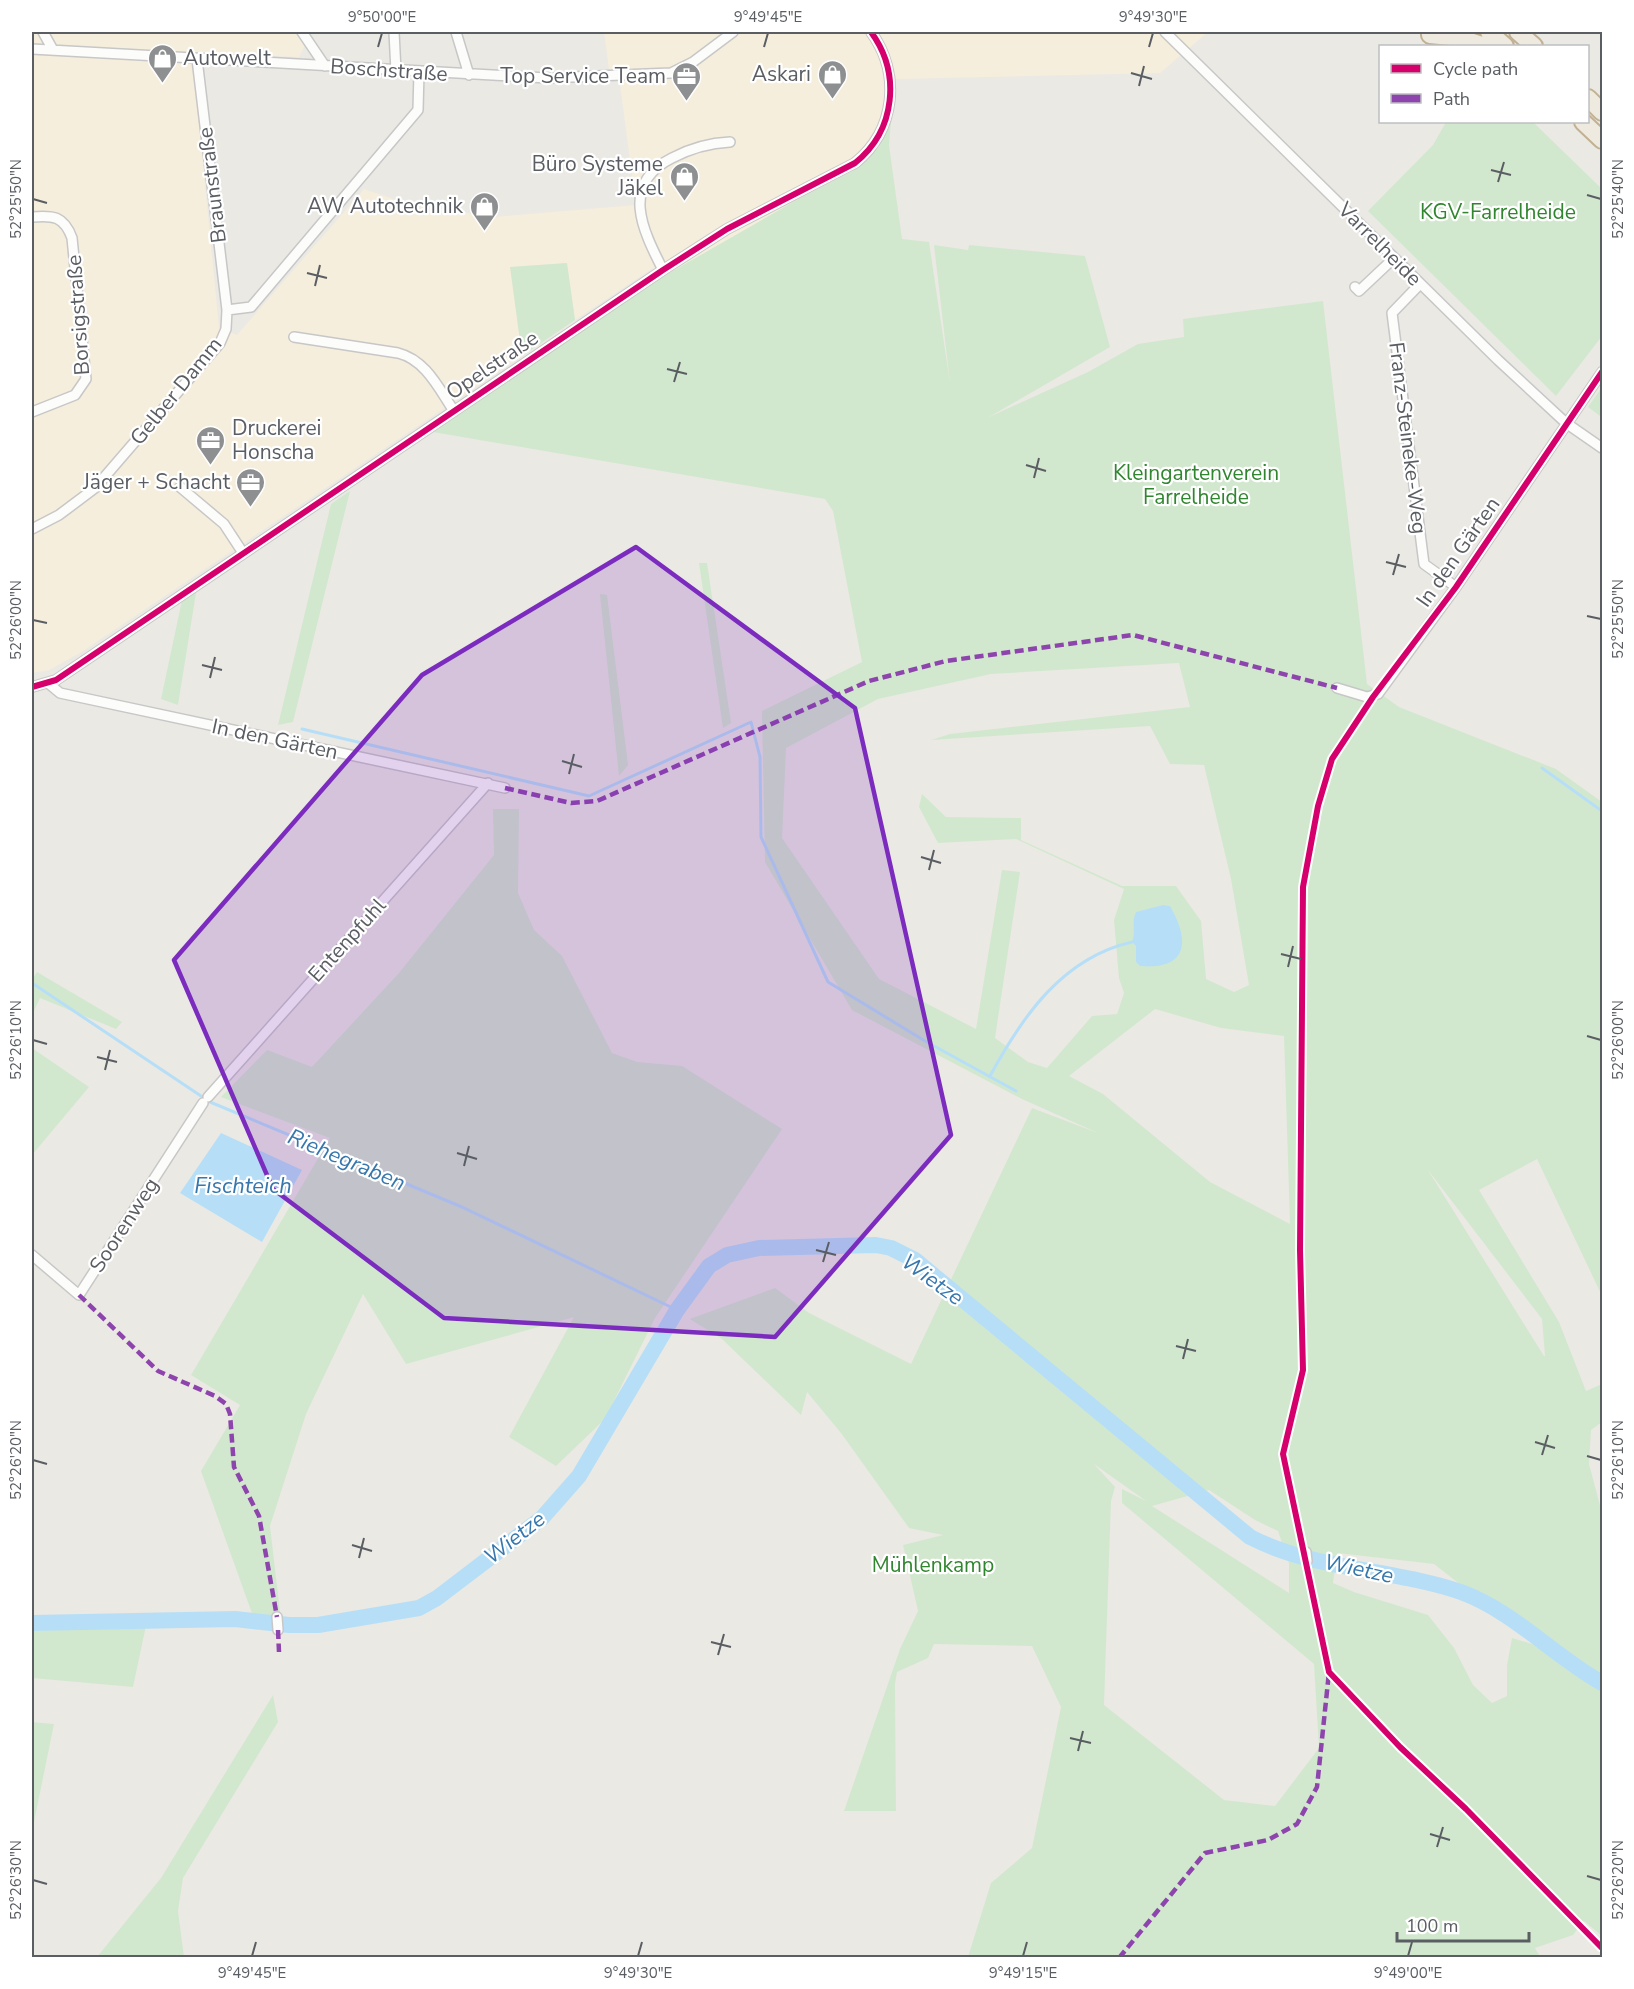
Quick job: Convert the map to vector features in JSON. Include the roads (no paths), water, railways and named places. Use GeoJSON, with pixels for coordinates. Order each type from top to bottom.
{"type":"FeatureCollection","features":[{"type":"Feature","properties":{"kind":"highway"},"geometry":{"type":"LineString","coordinates":[[1489,32],[1504,45]]}},
{"type":"Feature","properties":{"kind":"highway"},"geometry":{"type":"LineString","coordinates":[[1518,32],[1533,45]]}},
{"type":"Feature","properties":{"kind":"highway"},"geometry":{"type":"LineString","coordinates":[[1430,35],[1461,38],[1482,45]]}},
{"type":"Feature","properties":{"kind":"highway"},"geometry":{"type":"LineString","coordinates":[[1589,100],[1602,112]]}},
{"type":"Feature","properties":{"kind":"highway"},"geometry":{"type":"LineString","coordinates":[[1584,123],[1602,140]]}},
{"type":"Feature","properties":{"kind":"street"},"geometry":{"type":"LineString","coordinates":[[43,32],[53,50]]}},
{"type":"Feature","properties":{"kind":"street"},"geometry":{"type":"LineString","coordinates":[[302,32],[325,66]]}},
{"type":"Feature","properties":{"kind":"street"},"geometry":{"type":"LineString","coordinates":[[394,32],[396,71]]}},
{"type":"Feature","properties":{"kind":"street"},"geometry":{"type":"LineString","coordinates":[[456,32],[469,75]]}},
{"type":"Feature","properties":{"kind":"street","name":"Boschstraße"},"geometry":{"type":"LineString","coordinates":[[32,49],[547,78],[671,73],[693,62],[733,32]]}},
{"type":"Feature","properties":{"kind":"street","name":"Opelstraße"},"geometry":{"type":"LineString","coordinates":[[32,687],[48,683],[727,229],[846,169],[866,154],[881,132],[890,105],[886,59],[871,32]]}},
{"type":"Feature","properties":{"kind":"street","name":"Varrelheide"},"geometry":{"type":"LineString","coordinates":[[1165,32],[1393,258],[1566,423],[1602,448]]}},
{"type":"Feature","properties":{"kind":"street","name":"Braunstraße"},"geometry":{"type":"LineString","coordinates":[[197,59],[227,310]]}},
{"type":"Feature","properties":{"kind":"street","name":"Gelber Damm"},"geometry":{"type":"LineString","coordinates":[[32,529],[58,515],[95,488],[220,343],[226,329],[227,310],[251,307],[418,110],[419,72]]}},
{"type":"Feature","properties":{"kind":"street"},"geometry":{"type":"LineString","coordinates":[[663,270],[645,235],[640,193],[644,180],[654,167],[679,154],[710,143],[730,142]]}},
{"type":"Feature","properties":{"kind":"street","name":"Borsigstraße"},"geometry":{"type":"LineString","coordinates":[[32,217],[53,215],[61,218],[72,238],[86,379],[75,395],[32,412]]}},
{"type":"Feature","properties":{"kind":"street"},"geometry":{"type":"LineString","coordinates":[[1355,288],[1359,291],[1393,258]]}},
{"type":"Feature","properties":{"kind":"street","name":"Franz-Steineke-Weg"},"geometry":{"type":"LineString","coordinates":[[1420,284],[1392,313],[1424,564],[1456,587]]}},
{"type":"Feature","properties":{"kind":"street"},"geometry":{"type":"LineString","coordinates":[[294,337],[398,353],[412,358],[422,366],[454,411]]}},
{"type":"Feature","properties":{"kind":"street","name":"In den Gärten"},"geometry":{"type":"LineString","coordinates":[[1337,688],[1367,697],[1378,694],[1456,587],[1602,372]]}},
{"type":"Feature","properties":{"kind":"street"},"geometry":{"type":"LineString","coordinates":[[180,487],[224,524],[243,553]]}},
{"type":"Feature","properties":{"kind":"street","name":"In den Gärten"},"geometry":{"type":"LineString","coordinates":[[48,683],[60,693],[505,788]]}},
{"type":"Feature","properties":{"kind":"street","name":"Entenpfuhl"},"geometry":{"type":"LineString","coordinates":[[205,1100],[488,783]]}},
{"type":"Feature","properties":{"kind":"street","name":"Soorenweg"},"geometry":{"type":"LineString","coordinates":[[32,1255],[79,1295],[205,1100]]}},
{"type":"Feature","properties":{"kind":"street"},"geometry":{"type":"LineString","coordinates":[[277,1617],[278,1630]]}},
{"type":"Feature","properties":{"kind":"water"},"geometry":{"type":"Polygon","coordinates":[[[1163,905],[1170,906],[1177,919],[1181,931],[1180,951],[1176,958],[1167,963],[1140,966],[1136,962],[1136,946],[1132,942],[1136,912],[1163,905]]]}},
{"type":"Feature","properties":{"kind":"water","name":"Fischteich"},"geometry":{"type":"Polygon","coordinates":[[[221,1133],[302,1170],[262,1242],[180,1193],[221,1133]]]}},
{"type":"Feature","properties":{"kind":"waterway"},"geometry":{"type":"LineString","coordinates":[[302,729],[589,796],[751,722],[760,757],[761,837],[828,982],[925,1041],[1016,1091]]}},
{"type":"Feature","properties":{"kind":"waterway"},"geometry":{"type":"LineString","coordinates":[[1542,768],[1602,811]]}},
{"type":"Feature","properties":{"kind":"waterway"},"geometry":{"type":"LineString","coordinates":[[990,1076],[1016,1032],[1047,993],[1065,976],[1085,961],[1107,950],[1132,942]]}},
{"type":"Feature","properties":{"kind":"waterway","name":"Riehegraben"},"geometry":{"type":"LineString","coordinates":[[32,983],[210,1102],[462,1207],[677,1310]]}},
{"type":"Feature","properties":{"kind":"waterway","name":"Wietze"},"geometry":{"type":"LineString","coordinates":[[32,1623],[235,1619],[289,1625],[318,1625],[419,1608],[437,1598],[542,1518],[579,1476],[677,1310],[709,1266],[727,1255],[759,1248],[876,1245],[891,1248],[915,1260],[1250,1537],[1300,1556],[1435,1584],[1461,1592],[1498,1610],[1602,1683]]}},
{"type":"Feature","properties":{"kind":"place","name":"Autowelt"},"geometry":{"type":"Point","coordinates":[162,84]}},
{"type":"Feature","properties":{"kind":"place","name":"Askari"},"geometry":{"type":"Point","coordinates":[832,100]}},
{"type":"Feature","properties":{"kind":"place","name":"Top Service Team"},"geometry":{"type":"Point","coordinates":[687,102]}},
{"type":"Feature","properties":{"kind":"place","name":"Büro Systeme Jäkel"},"geometry":{"type":"Point","coordinates":[684,202]}},
{"type":"Feature","properties":{"kind":"place","name":"AW Autotechnik"},"geometry":{"type":"Point","coordinates":[484,232]}},
{"type":"Feature","properties":{"kind":"place","name":"Druckerei Honscha"},"geometry":{"type":"Point","coordinates":[211,466]}},
{"type":"Feature","properties":{"kind":"place","name":"Jäger + Schacht"},"geometry":{"type":"Point","coordinates":[251,508]}},
{"type":"Feature","properties":{"kind":"park label","name":"KGV-Farrelheide"},"geometry":{"type":"Point","coordinates":[1498,212]}},
{"type":"Feature","properties":{"kind":"park label","name":"Kleingartenverein Farrelheide"},"geometry":{"type":"Point","coordinates":[1196,485]}},
{"type":"Feature","properties":{"kind":"park label","name":"Mühlenkamp"},"geometry":{"type":"Point","coordinates":[933,1565]}}]}
